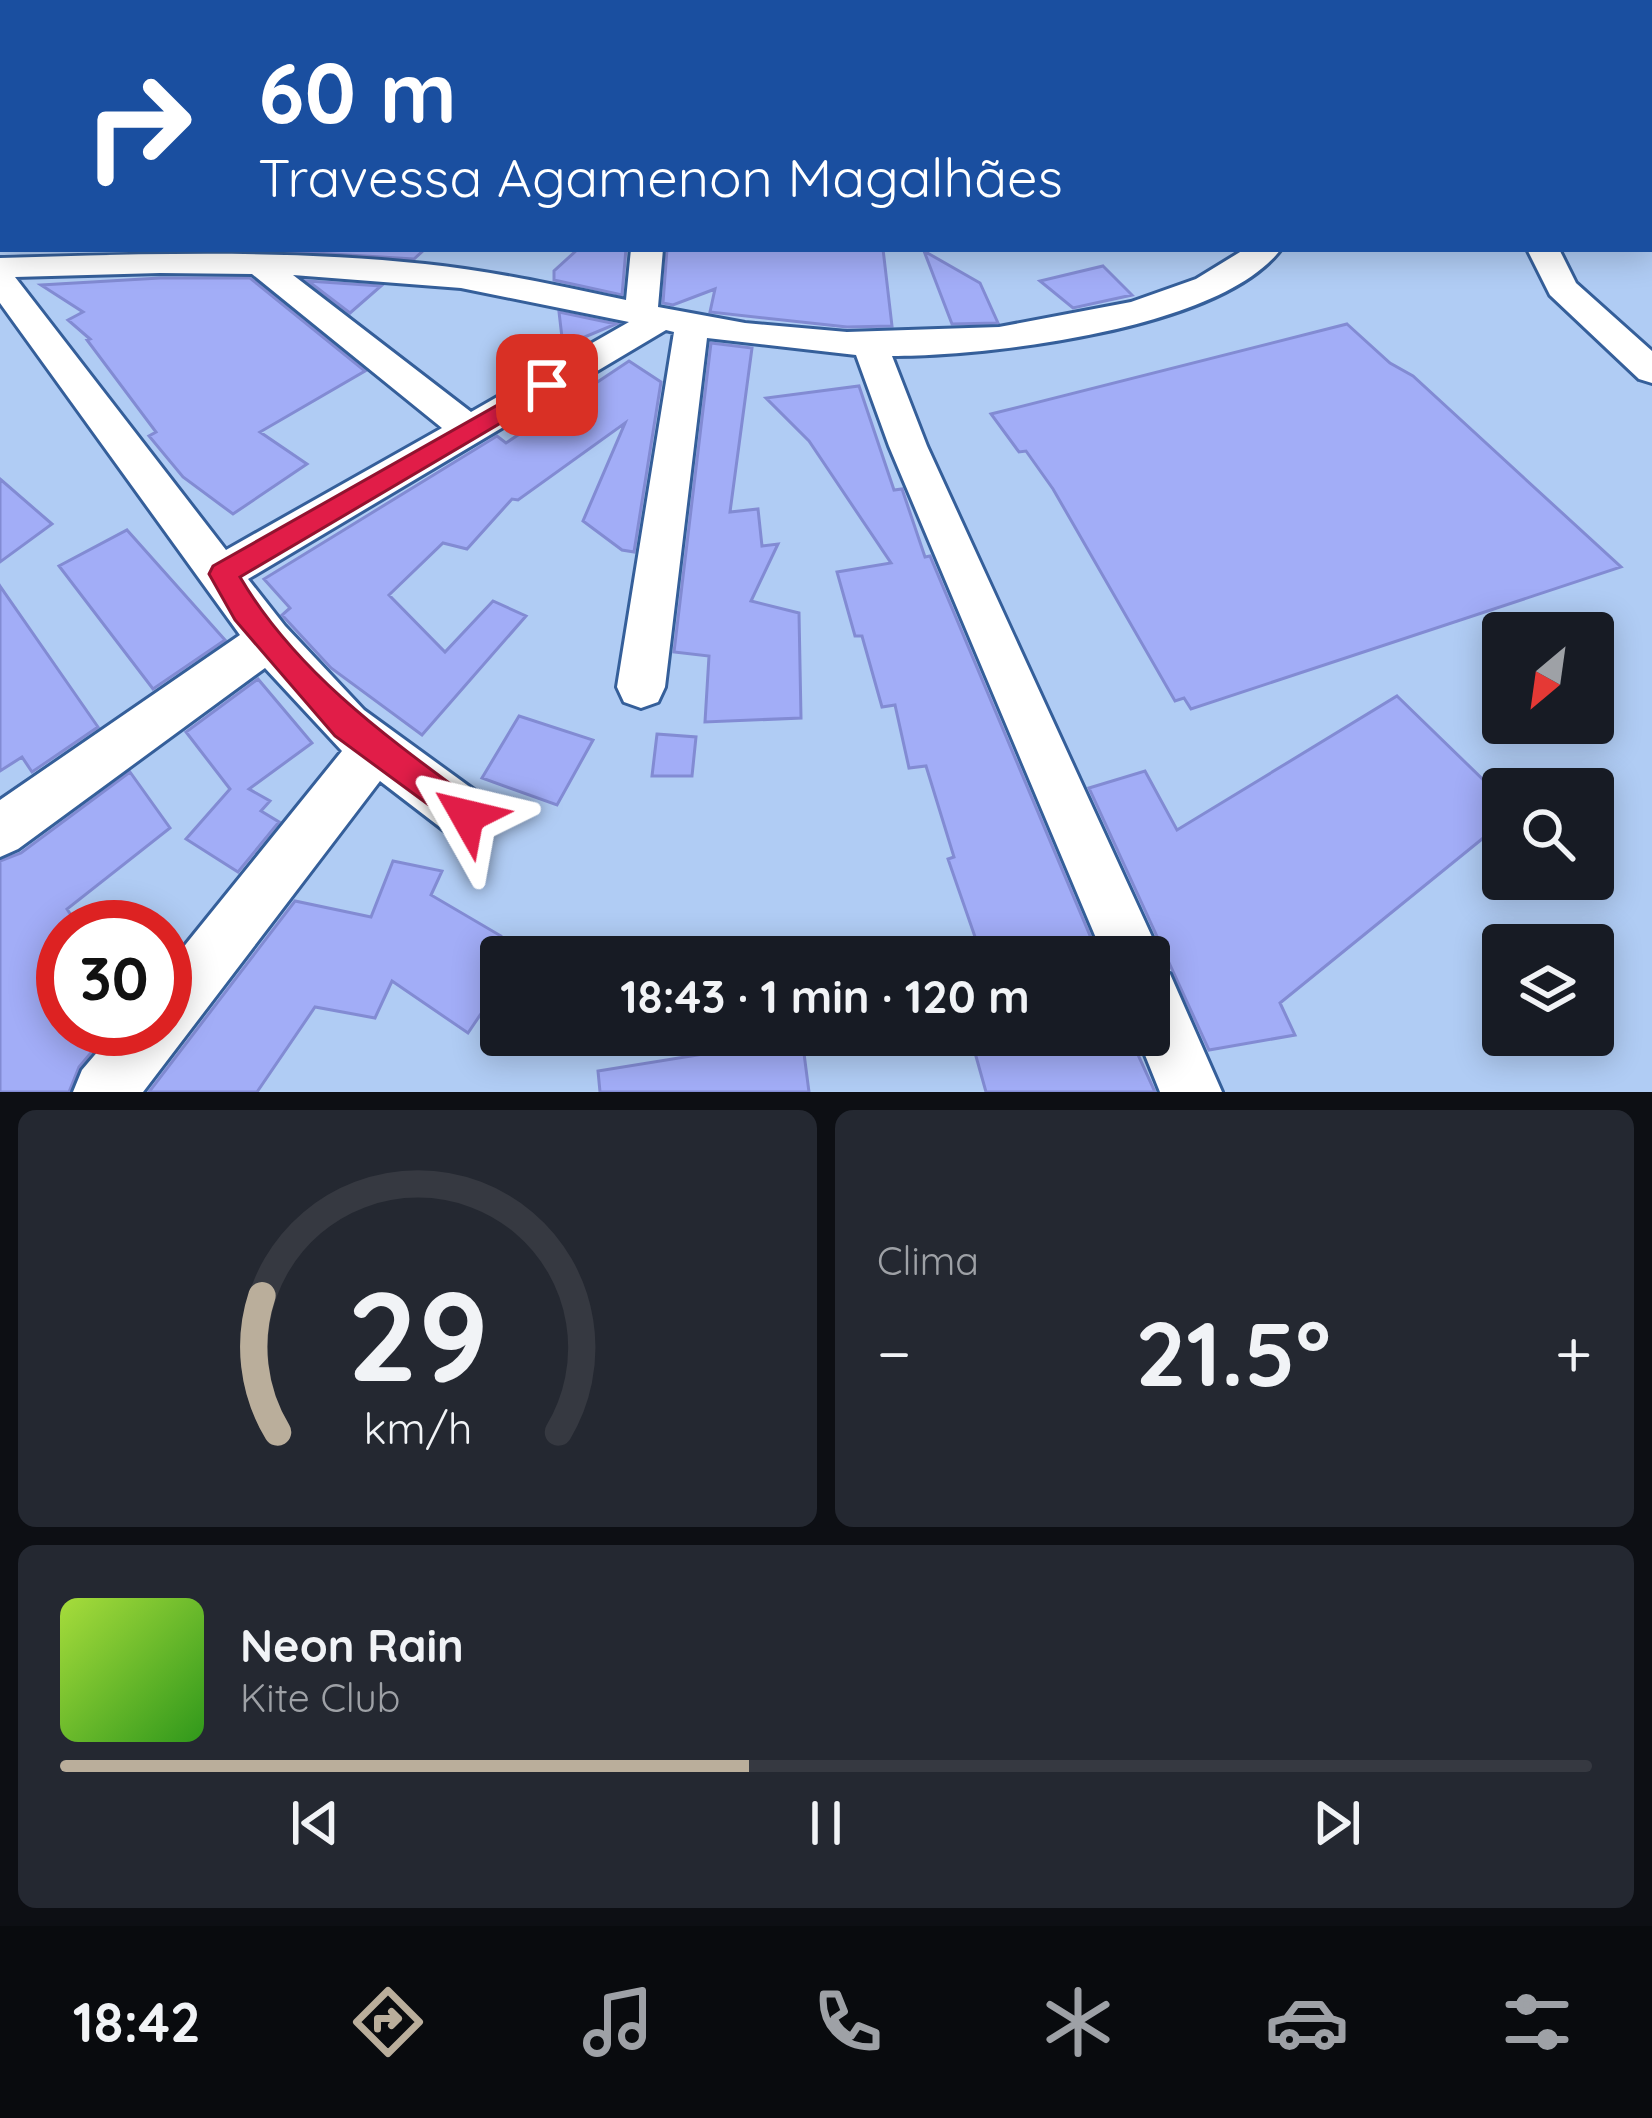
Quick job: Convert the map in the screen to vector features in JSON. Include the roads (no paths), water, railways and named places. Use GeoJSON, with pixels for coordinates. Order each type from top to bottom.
{"type":"FeatureCollection","features":[{"type":"Feature","properties":{"kind":"street"},"geometry":{"type":"LineString","coordinates":[[493,284],[498,252]]}},
{"type":"Feature","properties":{"kind":"street"},"geometry":{"type":"LineString","coordinates":[[641,687],[666,318],[647,252]]}},
{"type":"Feature","properties":{"kind":"street"},"geometry":{"type":"LineString","coordinates":[[0,268],[353,268],[493,284],[666,318],[870,345],[980,344],[1086,324],[1179,299],[1260,252]]}},
{"type":"Feature","properties":{"kind":"street"},"geometry":{"type":"LineString","coordinates":[[1544,252],[1562,288],[1652,371]]}},
{"type":"Feature","properties":{"kind":"street"},"geometry":{"type":"LineString","coordinates":[[262,266],[469,430]]}},
{"type":"Feature","properties":{"kind":"street"},"geometry":{"type":"LineString","coordinates":[[0,280],[269,640],[346,726],[467,816]]}},
{"type":"Feature","properties":{"kind":"street"},"geometry":{"type":"LineString","coordinates":[[223,574],[666,318]]}},
{"type":"Feature","properties":{"kind":"street"},"geometry":{"type":"LineString","coordinates":[[870,345],[908,446],[1123,936]]}},
{"type":"Feature","properties":{"kind":"street"},"geometry":{"type":"LineString","coordinates":[[0,832],[269,640]]}},
{"type":"Feature","properties":{"kind":"street"},"geometry":{"type":"LineString","coordinates":[[192,982],[376,747]]}},
{"type":"Feature","properties":{"kind":"street"},"geometry":{"type":"LineString","coordinates":[[1170,1044],[1191,1092]]}},
{"type":"Feature","properties":{"kind":"street"},"geometry":{"type":"LineString","coordinates":[[104,1092],[133,1056]]}}]}
